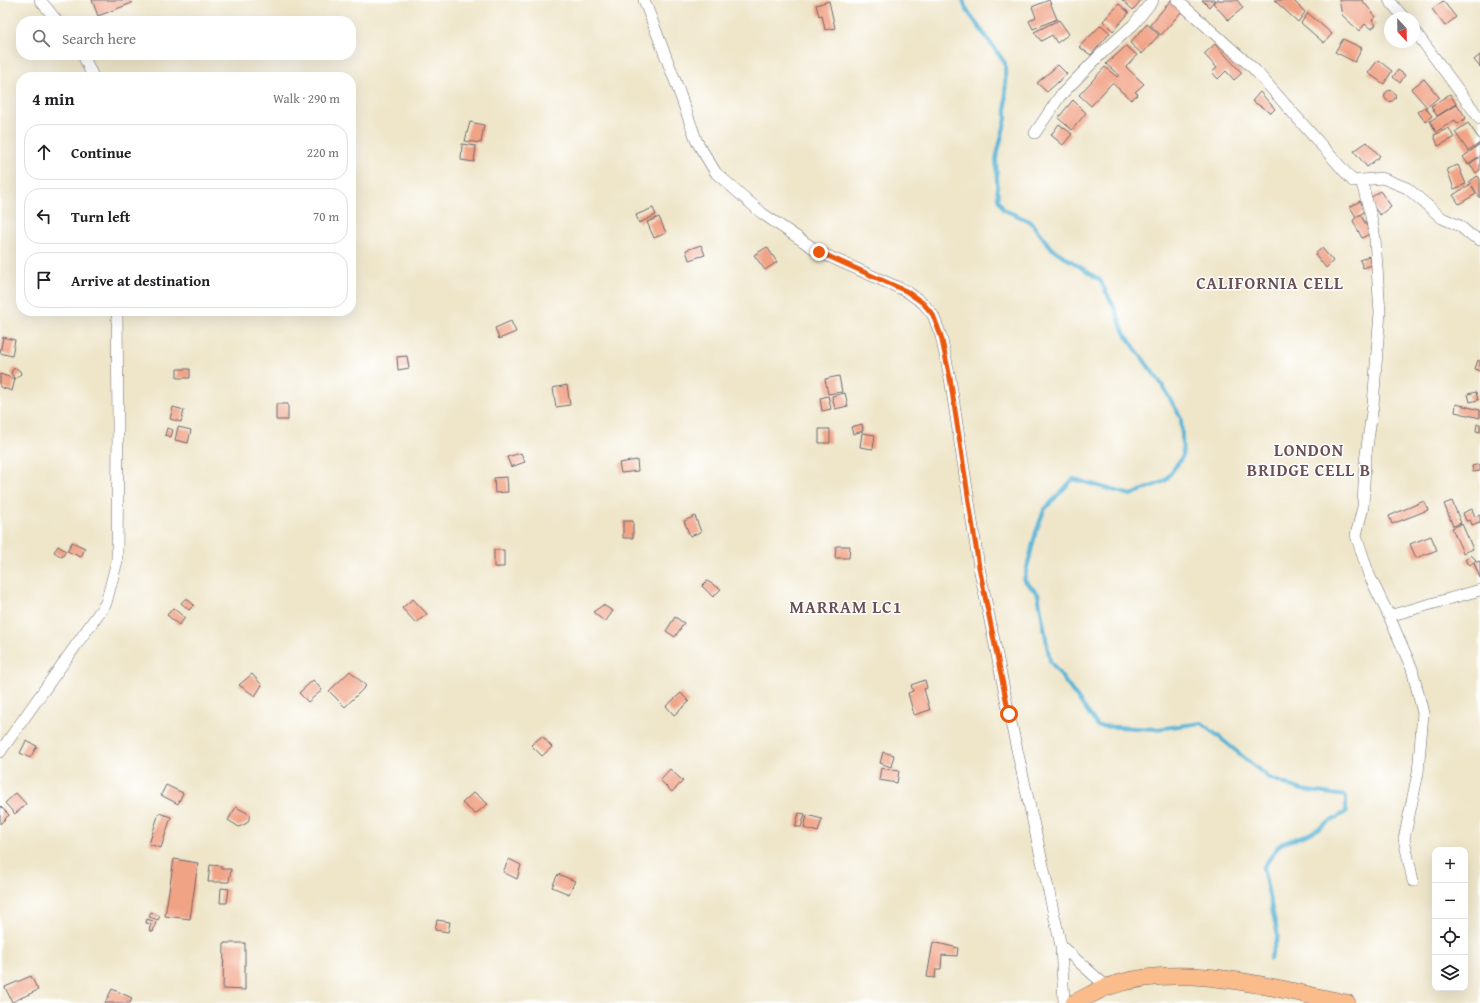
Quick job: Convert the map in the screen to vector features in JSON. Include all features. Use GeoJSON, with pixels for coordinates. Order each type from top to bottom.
{"type":"FeatureCollection","features":[{"type":"Feature","properties":{"kind":"main road"},"geometry":{"type":"LineString","coordinates":[[1074,1003],[1107,987],[1146,978],[1194,975],[1347,1003]]}},
{"type":"Feature","properties":{"kind":"street"},"geometry":{"type":"LineString","coordinates":[[40,0],[53,16]]}},
{"type":"Feature","properties":{"kind":"street"},"geometry":{"type":"LineString","coordinates":[[644,0],[697,142],[716,173],[763,214],[812,248],[906,291],[923,303],[933,315],[941,336],[950,378],[979,567],[1009,714],[1061,946],[1064,1003]]}},
{"type":"Feature","properties":{"kind":"street"},"geometry":{"type":"LineString","coordinates":[[1035,133],[1060,96],[1133,25],[1153,0]]}},
{"type":"Feature","properties":{"kind":"street"},"geometry":{"type":"LineString","coordinates":[[1178,0],[1255,70],[1353,182],[1382,178],[1407,188],[1442,218],[1460,226],[1469,234],[1480,240]]}},
{"type":"Feature","properties":{"kind":"street"},"geometry":{"type":"LineString","coordinates":[[1389,0],[1399,12]]}},
{"type":"Feature","properties":{"kind":"street"},"geometry":{"type":"LineString","coordinates":[[1420,38],[1480,119]]}},
{"type":"Feature","properties":{"kind":"street"},"geometry":{"type":"LineString","coordinates":[[85,60],[91,72]]}},
{"type":"Feature","properties":{"kind":"street"},"geometry":{"type":"LineString","coordinates":[[1361,180],[1375,239],[1380,312],[1373,405],[1365,461],[1363,507],[1356,535],[1369,575],[1412,669],[1423,713],[1418,772],[1404,839],[1413,881]]}},
{"type":"Feature","properties":{"kind":"street"},"geometry":{"type":"LineString","coordinates":[[0,752],[106,603],[112,582],[117,561],[117,316]]}},
{"type":"Feature","properties":{"kind":"street"},"geometry":{"type":"LineString","coordinates":[[1388,616],[1480,590]]}},
{"type":"Feature","properties":{"kind":"street"},"geometry":{"type":"LineString","coordinates":[[1061,946],[1107,987]]}},
{"type":"Feature","properties":{"kind":"building"},"geometry":{"type":"Polygon","coordinates":[[[92,0],[131,0],[132,3],[98,16],[92,0]]]}},
{"type":"Feature","properties":{"kind":"building"},"geometry":{"type":"Polygon","coordinates":[[[1049,0],[1057,19],[1033,29],[1029,21],[1036,17],[1032,7],[1049,0]]]}},
{"type":"Feature","properties":{"kind":"building"},"geometry":{"type":"Polygon","coordinates":[[[1122,0],[1141,0],[1133,10],[1122,0]]]}},
{"type":"Feature","properties":{"kind":"building"},"geometry":{"type":"Polygon","coordinates":[[[1171,0],[1183,10],[1161,35],[1150,25],[1171,0]]]}},
{"type":"Feature","properties":{"kind":"building"},"geometry":{"type":"Polygon","coordinates":[[[1202,0],[1215,0],[1209,7],[1202,0]]]}},
{"type":"Feature","properties":{"kind":"building"},"geometry":{"type":"Polygon","coordinates":[[[1217,0],[1237,0],[1243,8],[1228,20],[1213,3],[1217,0]]]}},
{"type":"Feature","properties":{"kind":"building"},"geometry":{"type":"Polygon","coordinates":[[[1274,0],[1293,0],[1305,12],[1298,22],[1274,0]]]}},
{"type":"Feature","properties":{"kind":"building"},"geometry":{"type":"Polygon","coordinates":[[[1339,0],[1362,0],[1376,17],[1372,20],[1376,25],[1371,29],[1365,24],[1359,31],[1342,15],[1339,0]]]}},
{"type":"Feature","properties":{"kind":"building"},"geometry":{"type":"Polygon","coordinates":[[[829,1],[835,28],[825,30],[822,15],[819,16],[816,5],[829,1]]]}},
{"type":"Feature","properties":{"kind":"building"},"geometry":{"type":"Polygon","coordinates":[[[1443,1],[1456,17],[1445,26],[1432,9],[1443,1]]]}},
{"type":"Feature","properties":{"kind":"building"},"geometry":{"type":"Polygon","coordinates":[[[1119,4],[1129,13],[1113,31],[1103,21],[1119,4]]]}},
{"type":"Feature","properties":{"kind":"building"},"geometry":{"type":"Polygon","coordinates":[[[1308,13],[1332,34],[1324,43],[1301,23],[1308,13]]]}},
{"type":"Feature","properties":{"kind":"building"},"geometry":{"type":"Polygon","coordinates":[[[1059,20],[1069,34],[1057,43],[1052,35],[1041,41],[1034,32],[1059,20]]]}},
{"type":"Feature","properties":{"kind":"building"},"geometry":{"type":"Polygon","coordinates":[[[1147,24],[1159,35],[1142,54],[1130,43],[1147,24]]]}},
{"type":"Feature","properties":{"kind":"building"},"geometry":{"type":"Polygon","coordinates":[[[1101,25],[1110,33],[1091,55],[1079,47],[1101,25]]]}},
{"type":"Feature","properties":{"kind":"building"},"geometry":{"type":"Polygon","coordinates":[[[1343,39],[1362,48],[1355,62],[1335,52],[1343,39]]]}},
{"type":"Feature","properties":{"kind":"building"},"geometry":{"type":"Polygon","coordinates":[[[1215,44],[1242,73],[1234,80],[1226,71],[1218,79],[1212,72],[1217,68],[1204,54],[1215,44]]]}},
{"type":"Feature","properties":{"kind":"building"},"geometry":{"type":"Polygon","coordinates":[[[1126,46],[1137,55],[1126,67],[1144,84],[1135,92],[1138,94],[1131,100],[1112,83],[1091,106],[1079,95],[1105,67],[1117,77],[1119,75],[1106,64],[1126,46]]]}},
{"type":"Feature","properties":{"kind":"building"},"geometry":{"type":"Polygon","coordinates":[[[1480,55],[1480,67],[1474,60],[1480,55]]]}},
{"type":"Feature","properties":{"kind":"building"},"geometry":{"type":"Polygon","coordinates":[[[1378,60],[1392,71],[1384,84],[1368,73],[1378,60]]]}},
{"type":"Feature","properties":{"kind":"building"},"geometry":{"type":"Polygon","coordinates":[[[1058,65],[1067,74],[1047,92],[1037,83],[1058,65]]]}},
{"type":"Feature","properties":{"kind":"building"},"geometry":{"type":"Polygon","coordinates":[[[1398,70],[1405,75],[1400,83],[1393,77],[1398,70]]]}},
{"type":"Feature","properties":{"kind":"building"},"geometry":{"type":"Polygon","coordinates":[[[1424,79],[1439,97],[1427,107],[1411,89],[1424,79]]]}},
{"type":"Feature","properties":{"kind":"building"},"geometry":{"type":"Polygon","coordinates":[[[1388,91],[1392,91],[1394,92],[1394,100],[1388,101],[1385,98],[1385,94],[1388,91]]]}},
{"type":"Feature","properties":{"kind":"building"},"geometry":{"type":"Polygon","coordinates":[[[1260,92],[1275,109],[1271,113],[1252,101],[1260,92]]]}},
{"type":"Feature","properties":{"kind":"building"},"geometry":{"type":"Polygon","coordinates":[[[1450,94],[1456,104],[1437,116],[1431,106],[1450,94]]]}},
{"type":"Feature","properties":{"kind":"building"},"geometry":{"type":"Polygon","coordinates":[[[1073,100],[1086,113],[1072,130],[1058,118],[1073,100]]]}},
{"type":"Feature","properties":{"kind":"building"},"geometry":{"type":"Polygon","coordinates":[[[1457,104],[1466,118],[1458,124],[1455,120],[1436,132],[1430,121],[1457,104]]]}},
{"type":"Feature","properties":{"kind":"building"},"geometry":{"type":"Polygon","coordinates":[[[1425,107],[1432,116],[1425,122],[1418,112],[1425,107]]]}},
{"type":"Feature","properties":{"kind":"building"},"geometry":{"type":"Polygon","coordinates":[[[470,122],[484,125],[481,143],[465,141],[470,122]]]}},
{"type":"Feature","properties":{"kind":"building"},"geometry":{"type":"Polygon","coordinates":[[[1468,123],[1480,140],[1480,143],[1468,151],[1455,132],[1468,123]]]}},
{"type":"Feature","properties":{"kind":"building"},"geometry":{"type":"Polygon","coordinates":[[[1059,124],[1072,134],[1063,145],[1051,135],[1059,124]]]}},
{"type":"Feature","properties":{"kind":"building"},"geometry":{"type":"Polygon","coordinates":[[[1449,128],[1454,138],[1438,146],[1434,135],[1449,128]]]}},
{"type":"Feature","properties":{"kind":"building"},"geometry":{"type":"Polygon","coordinates":[[[1367,142],[1380,156],[1367,167],[1354,151],[1367,142]]]}},
{"type":"Feature","properties":{"kind":"building"},"geometry":{"type":"Polygon","coordinates":[[[462,144],[476,146],[474,162],[461,160],[462,144]]]}},
{"type":"Feature","properties":{"kind":"building"},"geometry":{"type":"Polygon","coordinates":[[[1480,144],[1480,170],[1476,173],[1470,164],[1478,157],[1468,164],[1463,157],[1480,144]]]}},
{"type":"Feature","properties":{"kind":"building"},"geometry":{"type":"Polygon","coordinates":[[[1458,165],[1466,184],[1454,189],[1447,169],[1458,165]]]}},
{"type":"Feature","properties":{"kind":"building"},"geometry":{"type":"Polygon","coordinates":[[[1478,176],[1480,179],[1480,198],[1472,186],[1476,194],[1459,204],[1453,195],[1471,184],[1469,181],[1478,176]]]}},
{"type":"Feature","properties":{"kind":"building"},"geometry":{"type":"Polygon","coordinates":[[[1380,191],[1391,206],[1380,215],[1368,200],[1380,191]]]}},
{"type":"Feature","properties":{"kind":"building"},"geometry":{"type":"Polygon","coordinates":[[[1360,201],[1366,211],[1356,217],[1350,207],[1360,201]]]}},
{"type":"Feature","properties":{"kind":"building"},"geometry":{"type":"Polygon","coordinates":[[[653,208],[656,215],[639,223],[636,215],[653,208]]]}},
{"type":"Feature","properties":{"kind":"building"},"geometry":{"type":"Polygon","coordinates":[[[1361,216],[1371,233],[1362,238],[1353,221],[1356,217],[1361,216]]]}},
{"type":"Feature","properties":{"kind":"building"},"geometry":{"type":"Polygon","coordinates":[[[659,217],[666,233],[654,238],[647,222],[659,217]]]}},
{"type":"Feature","properties":{"kind":"building"},"geometry":{"type":"Polygon","coordinates":[[[701,245],[705,255],[689,260],[686,250],[701,245]]]}},
{"type":"Feature","properties":{"kind":"building"},"geometry":{"type":"Polygon","coordinates":[[[767,247],[777,262],[765,270],[754,255],[767,247]]]}},
{"type":"Feature","properties":{"kind":"building"},"geometry":{"type":"Polygon","coordinates":[[[1322,248],[1333,261],[1326,268],[1315,254],[1322,248]]]}},
{"type":"Feature","properties":{"kind":"building"},"geometry":{"type":"Polygon","coordinates":[[[1369,256],[1372,265],[1363,268],[1360,260],[1369,256]]]}},
{"type":"Feature","properties":{"kind":"building"},"geometry":{"type":"Polygon","coordinates":[[[511,321],[516,332],[499,339],[495,328],[511,321]]]}},
{"type":"Feature","properties":{"kind":"building"},"geometry":{"type":"Polygon","coordinates":[[[3,337],[15,340],[12,356],[0,353],[3,337]]]}},
{"type":"Feature","properties":{"kind":"building"},"geometry":{"type":"Polygon","coordinates":[[[407,356],[409,368],[398,370],[397,357],[407,356]]]}},
{"type":"Feature","properties":{"kind":"building"},"geometry":{"type":"Polygon","coordinates":[[[1478,360],[1480,361],[1480,371],[1475,369],[1478,360]]]}},
{"type":"Feature","properties":{"kind":"building"},"geometry":{"type":"Polygon","coordinates":[[[16,368],[21,374],[15,379],[11,373],[13,369],[16,368]]]}},
{"type":"Feature","properties":{"kind":"building"},"geometry":{"type":"Polygon","coordinates":[[[177,369],[190,369],[190,378],[177,378],[177,369]]]}},
{"type":"Feature","properties":{"kind":"building"},"geometry":{"type":"Polygon","coordinates":[[[0,374],[15,379],[12,391],[0,387],[0,374]]]}},
{"type":"Feature","properties":{"kind":"building"},"geometry":{"type":"Polygon","coordinates":[[[839,376],[842,392],[828,394],[825,379],[839,376]]]}},
{"type":"Feature","properties":{"kind":"building"},"geometry":{"type":"Polygon","coordinates":[[[567,385],[570,405],[556,407],[553,388],[567,385]]]}},
{"type":"Feature","properties":{"kind":"building"},"geometry":{"type":"Polygon","coordinates":[[[1476,392],[1478,400],[1470,402],[1468,394],[1476,392]]]}},
{"type":"Feature","properties":{"kind":"building"},"geometry":{"type":"Polygon","coordinates":[[[845,393],[848,406],[835,409],[832,396],[845,393]]]}},
{"type":"Feature","properties":{"kind":"building"},"geometry":{"type":"Polygon","coordinates":[[[828,396],[831,409],[822,411],[820,398],[828,396]]]}},
{"type":"Feature","properties":{"kind":"building"},"geometry":{"type":"Polygon","coordinates":[[[276,404],[288,404],[288,420],[276,420],[276,404]]]}},
{"type":"Feature","properties":{"kind":"building"},"geometry":{"type":"Polygon","coordinates":[[[1456,404],[1480,410],[1480,418],[1455,412],[1456,404]]]}},
{"type":"Feature","properties":{"kind":"building"},"geometry":{"type":"Polygon","coordinates":[[[173,407],[184,410],[181,422],[170,419],[173,407]]]}},
{"type":"Feature","properties":{"kind":"building"},"geometry":{"type":"Polygon","coordinates":[[[862,424],[863,431],[853,434],[851,427],[862,424]]]}},
{"type":"Feature","properties":{"kind":"building"},"geometry":{"type":"Polygon","coordinates":[[[1477,424],[1480,424],[1480,432],[1476,431],[1477,424]]]}},
{"type":"Feature","properties":{"kind":"building"},"geometry":{"type":"Polygon","coordinates":[[[178,427],[191,430],[188,443],[175,440],[178,427]]]}},
{"type":"Feature","properties":{"kind":"building"},"geometry":{"type":"Polygon","coordinates":[[[167,428],[173,430],[171,437],[165,435],[167,428]]]}},
{"type":"Feature","properties":{"kind":"building"},"geometry":{"type":"Polygon","coordinates":[[[819,429],[830,429],[830,443],[819,443],[819,429]]]}},
{"type":"Feature","properties":{"kind":"building"},"geometry":{"type":"Polygon","coordinates":[[[862,433],[875,435],[873,449],[860,447],[862,433]]]}},
{"type":"Feature","properties":{"kind":"building"},"geometry":{"type":"Polygon","coordinates":[[[521,453],[525,462],[511,467],[507,457],[521,453]]]}},
{"type":"Feature","properties":{"kind":"building"},"geometry":{"type":"Polygon","coordinates":[[[637,460],[638,471],[621,473],[619,463],[637,460]]]}},
{"type":"Feature","properties":{"kind":"building"},"geometry":{"type":"Polygon","coordinates":[[[1480,464],[1480,471],[1473,472],[1472,466],[1480,464]]]}},
{"type":"Feature","properties":{"kind":"building"},"geometry":{"type":"Polygon","coordinates":[[[507,477],[508,492],[495,493],[494,478],[507,477]]]}},
{"type":"Feature","properties":{"kind":"building"},"geometry":{"type":"Polygon","coordinates":[[[1424,501],[1428,510],[1392,524],[1389,516],[1424,501]]]}},
{"type":"Feature","properties":{"kind":"building"},"geometry":{"type":"Polygon","coordinates":[[[1452,501],[1461,523],[1453,526],[1444,504],[1452,501]]]}},
{"type":"Feature","properties":{"kind":"building"},"geometry":{"type":"Polygon","coordinates":[[[1472,509],[1475,517],[1480,515],[1480,524],[1479,522],[1472,525],[1470,520],[1466,521],[1463,513],[1472,509]]]}},
{"type":"Feature","properties":{"kind":"building"},"geometry":{"type":"Polygon","coordinates":[[[695,516],[701,532],[690,536],[684,521],[695,516]]]}},
{"type":"Feature","properties":{"kind":"building"},"geometry":{"type":"Polygon","coordinates":[[[623,521],[633,521],[633,538],[623,538],[623,521]]]}},
{"type":"Feature","properties":{"kind":"building"},"geometry":{"type":"Polygon","coordinates":[[[1462,524],[1473,549],[1463,553],[1452,528],[1462,524]]]}},
{"type":"Feature","properties":{"kind":"building"},"geometry":{"type":"Polygon","coordinates":[[[1431,536],[1437,550],[1416,558],[1410,544],[1431,536]]]}},
{"type":"Feature","properties":{"kind":"building"},"geometry":{"type":"Polygon","coordinates":[[[72,542],[85,548],[81,557],[67,551],[72,542]]]}},
{"type":"Feature","properties":{"kind":"building"},"geometry":{"type":"Polygon","coordinates":[[[58,546],[66,551],[62,557],[54,552],[58,546]]]}},
{"type":"Feature","properties":{"kind":"building"},"geometry":{"type":"Polygon","coordinates":[[[836,546],[850,546],[849,558],[835,558],[836,546]]]}},
{"type":"Feature","properties":{"kind":"building"},"geometry":{"type":"Polygon","coordinates":[[[494,550],[504,550],[504,567],[494,567],[494,550]]]}},
{"type":"Feature","properties":{"kind":"building"},"geometry":{"type":"Polygon","coordinates":[[[1471,555],[1476,560],[1470,565],[1465,560],[1471,555]]]}},
{"type":"Feature","properties":{"kind":"building"},"geometry":{"type":"Polygon","coordinates":[[[1480,561],[1480,578],[1474,563],[1480,561]]]}},
{"type":"Feature","properties":{"kind":"building"},"geometry":{"type":"Polygon","coordinates":[[[707,581],[721,589],[713,597],[702,586],[707,581]]]}},
{"type":"Feature","properties":{"kind":"building"},"geometry":{"type":"Polygon","coordinates":[[[186,598],[194,605],[189,610],[181,603],[186,598]]]}},
{"type":"Feature","properties":{"kind":"building"},"geometry":{"type":"Polygon","coordinates":[[[413,599],[427,614],[416,623],[402,608],[413,599]]]}},
{"type":"Feature","properties":{"kind":"building"},"geometry":{"type":"Polygon","coordinates":[[[603,605],[613,611],[605,622],[593,612],[603,605]]]}},
{"type":"Feature","properties":{"kind":"building"},"geometry":{"type":"Polygon","coordinates":[[[173,608],[185,618],[179,625],[167,615],[173,608]]]}},
{"type":"Feature","properties":{"kind":"building"},"geometry":{"type":"Polygon","coordinates":[[[675,617],[684,623],[675,637],[666,631],[675,617]]]}},
{"type":"Feature","properties":{"kind":"building"},"geometry":{"type":"Polygon","coordinates":[[[350,671],[366,686],[345,707],[329,691],[350,671]]]}},
{"type":"Feature","properties":{"kind":"building"},"geometry":{"type":"Polygon","coordinates":[[[252,674],[262,685],[255,696],[239,685],[252,674]]]}},
{"type":"Feature","properties":{"kind":"building"},"geometry":{"type":"Polygon","coordinates":[[[313,680],[322,690],[308,702],[299,693],[313,680]]]}},
{"type":"Feature","properties":{"kind":"building"},"geometry":{"type":"Polygon","coordinates":[[[925,680],[927,688],[924,689],[930,710],[914,715],[908,693],[913,691],[911,685],[925,680]]]}},
{"type":"Feature","properties":{"kind":"building"},"geometry":{"type":"Polygon","coordinates":[[[681,693],[689,702],[674,715],[666,706],[681,693]]]}},
{"type":"Feature","properties":{"kind":"building"},"geometry":{"type":"Polygon","coordinates":[[[542,736],[552,747],[542,756],[531,745],[542,736]]]}},
{"type":"Feature","properties":{"kind":"building"},"geometry":{"type":"Polygon","coordinates":[[[26,741],[37,746],[30,758],[20,753],[26,741]]]}},
{"type":"Feature","properties":{"kind":"building"},"geometry":{"type":"Polygon","coordinates":[[[883,752],[894,755],[891,767],[880,763],[883,752]]]}},
{"type":"Feature","properties":{"kind":"building"},"geometry":{"type":"Polygon","coordinates":[[[881,768],[899,771],[897,783],[879,780],[881,768]]]}},
{"type":"Feature","properties":{"kind":"building"},"geometry":{"type":"Polygon","coordinates":[[[670,769],[683,781],[672,792],[660,780],[670,769]]]}},
{"type":"Feature","properties":{"kind":"building"},"geometry":{"type":"Polygon","coordinates":[[[166,785],[183,793],[178,804],[161,795],[166,785]]]}},
{"type":"Feature","properties":{"kind":"building"},"geometry":{"type":"Polygon","coordinates":[[[474,792],[488,804],[475,814],[462,803],[474,792]]]}},
{"type":"Feature","properties":{"kind":"building"},"geometry":{"type":"Polygon","coordinates":[[[16,793],[26,804],[15,814],[5,803],[16,793]]]}},
{"type":"Feature","properties":{"kind":"building"},"geometry":{"type":"Polygon","coordinates":[[[0,806],[9,815],[0,824],[0,806]]]}},
{"type":"Feature","properties":{"kind":"building"},"geometry":{"type":"Polygon","coordinates":[[[236,807],[251,815],[247,823],[239,827],[228,820],[236,807]]]}},
{"type":"Feature","properties":{"kind":"building"},"geometry":{"type":"Polygon","coordinates":[[[159,813],[171,817],[161,848],[149,844],[159,813]]]}},
{"type":"Feature","properties":{"kind":"building"},"geometry":{"type":"Polygon","coordinates":[[[799,813],[805,814],[801,827],[795,827],[799,813]]]}},
{"type":"Feature","properties":{"kind":"building"},"geometry":{"type":"Polygon","coordinates":[[[807,815],[822,819],[818,832],[804,828],[807,815]]]}},
{"type":"Feature","properties":{"kind":"building"},"geometry":{"type":"Polygon","coordinates":[[[174,859],[198,863],[190,919],[165,916],[174,859]]]}},
{"type":"Feature","properties":{"kind":"building"},"geometry":{"type":"Polygon","coordinates":[[[509,859],[521,865],[517,879],[503,872],[509,859]]]}},
{"type":"Feature","properties":{"kind":"building"},"geometry":{"type":"Polygon","coordinates":[[[210,865],[221,866],[221,869],[231,869],[229,882],[208,882],[210,865]]]}},
{"type":"Feature","properties":{"kind":"building"},"geometry":{"type":"Polygon","coordinates":[[[558,874],[575,881],[569,894],[552,887],[558,874]]]}},
{"type":"Feature","properties":{"kind":"building"},"geometry":{"type":"Polygon","coordinates":[[[221,888],[229,889],[227,903],[220,903],[221,888]]]}},
{"type":"Feature","properties":{"kind":"building"},"geometry":{"type":"Polygon","coordinates":[[[151,912],[160,916],[158,920],[149,917],[151,912]]]}},
{"type":"Feature","properties":{"kind":"building"},"geometry":{"type":"Polygon","coordinates":[[[147,919],[156,922],[153,932],[149,930],[151,924],[146,923],[147,919]]]}},
{"type":"Feature","properties":{"kind":"building"},"geometry":{"type":"Polygon","coordinates":[[[437,920],[450,922],[448,932],[435,930],[437,920]]]}},
{"type":"Feature","properties":{"kind":"building"},"geometry":{"type":"Polygon","coordinates":[[[933,942],[958,948],[957,956],[942,955],[941,969],[936,969],[935,978],[927,977],[933,942]]]}},
{"type":"Feature","properties":{"kind":"building"},"geometry":{"type":"Polygon","coordinates":[[[224,943],[245,943],[245,990],[223,989],[224,943]]]}},
{"type":"Feature","properties":{"kind":"building"},"geometry":{"type":"Polygon","coordinates":[[[31,976],[38,990],[12,1002],[5,987],[31,976]]]}},
{"type":"Feature","properties":{"kind":"building"},"geometry":{"type":"Polygon","coordinates":[[[112,989],[132,998],[130,1003],[105,1003],[112,989]]]}},
{"type":"Feature","properties":{"kind":"waterway"},"geometry":{"type":"LineString","coordinates":[[963,0],[966,9],[1005,63],[1006,119],[996,159],[998,199],[1004,210],[1030,221],[1051,248],[1100,280],[1115,309],[1124,333],[1162,385],[1181,418],[1183,456],[1165,481],[1131,495],[1073,479],[1044,510],[1035,535],[1024,580],[1038,594],[1050,661],[1098,726],[1156,729],[1202,723],[1269,778],[1302,790],[1346,796],[1346,812],[1309,834],[1280,844],[1263,868],[1278,936],[1270,959]]}},
{"type":"Feature","properties":{"kind":"district","name":"CALIFORNIA CELL"},"geometry":{"type":"Point","coordinates":[1270,283]}},
{"type":"Feature","properties":{"kind":"district","name":"LONDON BRIDGE CELL B"},"geometry":{"type":"Point","coordinates":[1309,460]}},
{"type":"Feature","properties":{"kind":"district","name":"MARRAM LC1"},"geometry":{"type":"Point","coordinates":[846,607]}},
{"type":"Feature","properties":{"kind":"route"},"geometry":{"type":"LineString","coordinates":[[819,252],[906,291],[923,303],[933,315],[941,336],[950,378],[979,567],[991,618],[1009,714]]}}]}
